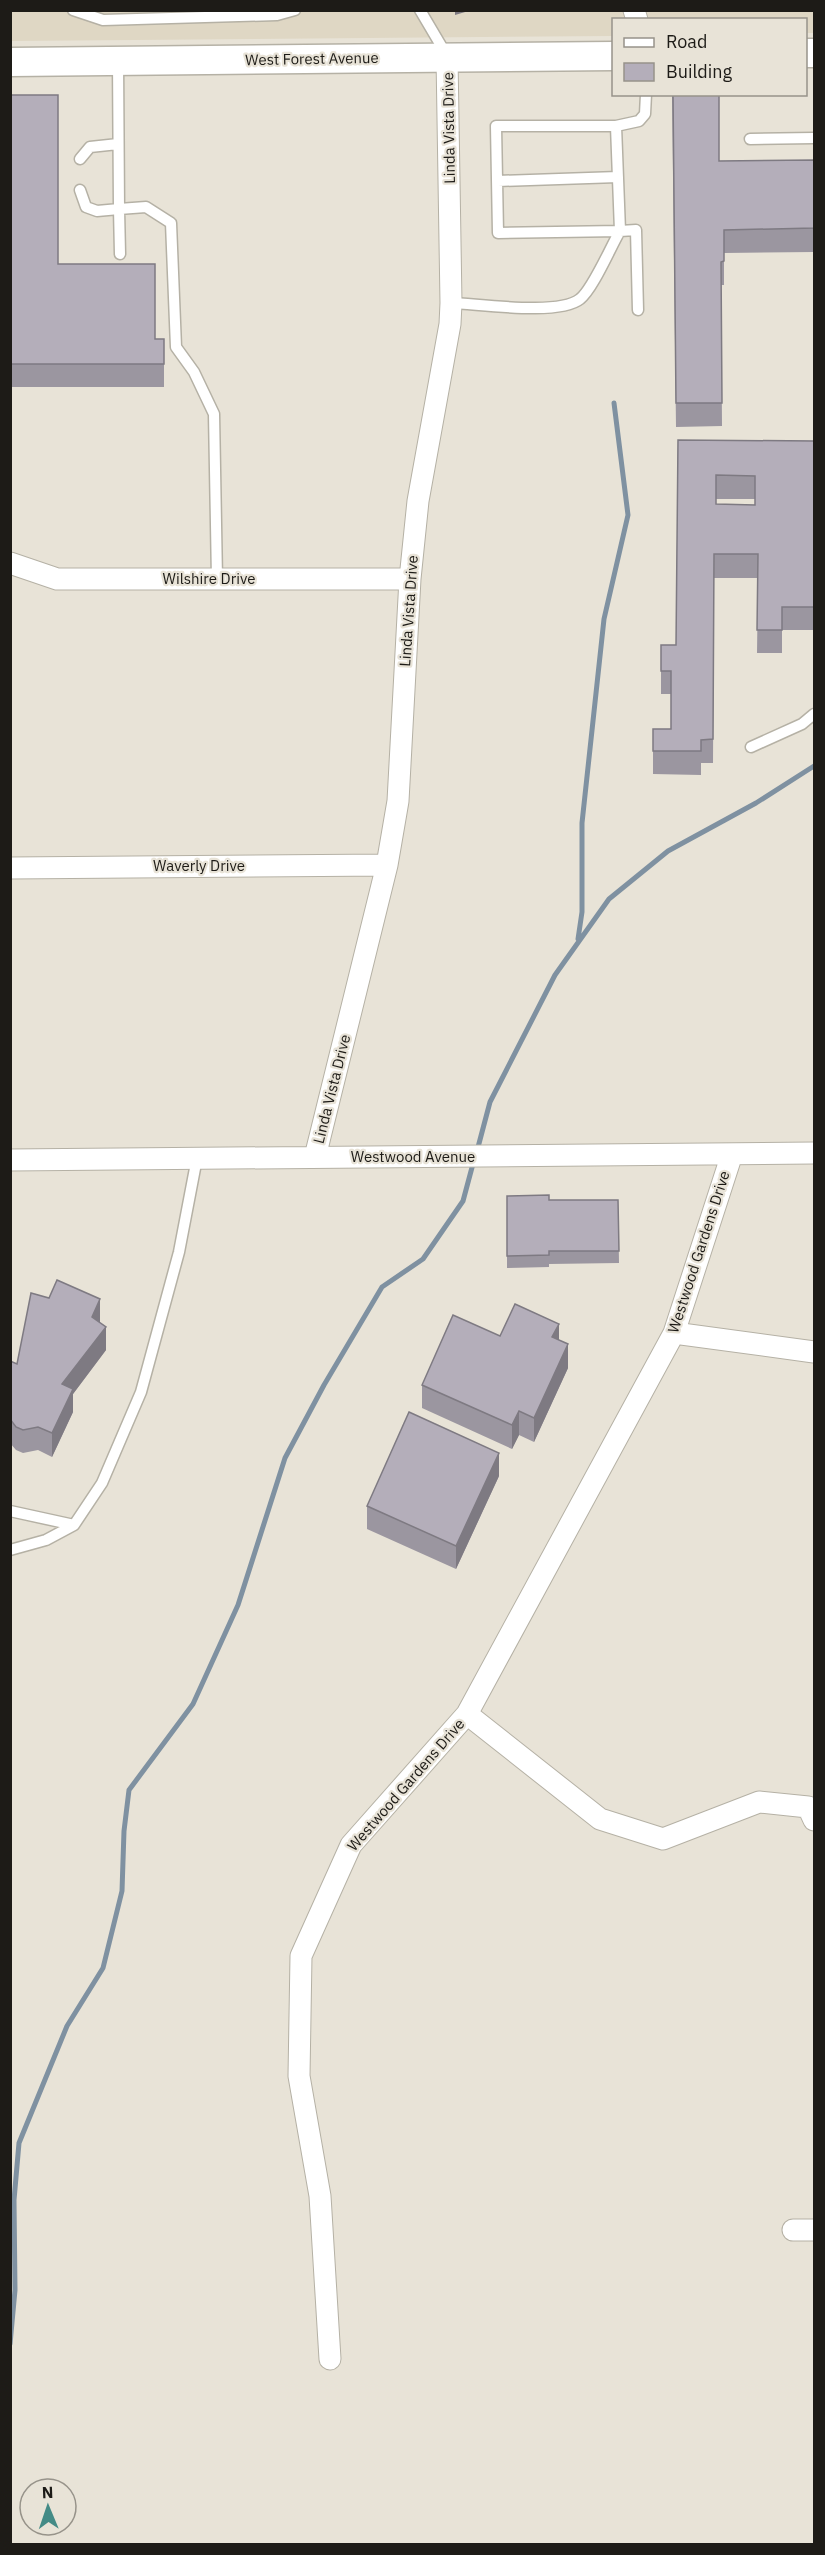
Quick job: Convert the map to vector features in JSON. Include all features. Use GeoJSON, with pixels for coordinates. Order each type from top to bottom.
{"type":"FeatureCollection","features":[{"type":"Feature","properties":{"kind":"main road","name":"West Forest Avenue"},"geometry":{"type":"LineString","coordinates":[[10,62],[612,56]]}},
{"type":"Feature","properties":{"kind":"street","name":"Linda Vista Drive"},"geometry":{"type":"LineString","coordinates":[[315,1157],[387,865],[398,801],[410,579],[418,501],[452,303],[447,57]]}},
{"type":"Feature","properties":{"kind":"street","name":"Wilshire Drive"},"geometry":{"type":"LineString","coordinates":[[10,563],[57,579],[410,579]]}},
{"type":"Feature","properties":{"kind":"street","name":"Waverly Drive"},"geometry":{"type":"LineString","coordinates":[[10,868],[387,865]]}},
{"type":"Feature","properties":{"kind":"street","name":"Westwood Avenue"},"geometry":{"type":"LineString","coordinates":[[10,1160],[814,1153]]}},
{"type":"Feature","properties":{"kind":"street","name":"Westwood Gardens Drive"},"geometry":{"type":"LineString","coordinates":[[330,2359],[320,2196],[299,2076],[301,1956],[351,1845],[467,1714],[674,1333],[732,1154]]}},
{"type":"Feature","properties":{"kind":"street"},"geometry":{"type":"LineString","coordinates":[[674,1333],[814,1352]]}},
{"type":"Feature","properties":{"kind":"street"},"geometry":{"type":"LineString","coordinates":[[467,1714],[600,1819],[663,1839],[759,1802],[808,1807],[814,1820]]}},
{"type":"Feature","properties":{"kind":"street"},"geometry":{"type":"LineString","coordinates":[[793,2230],[814,2230]]}},
{"type":"Feature","properties":{"kind":"lane"},"geometry":{"type":"LineString","coordinates":[[73,10],[103,20],[277,15],[295,10]]}},
{"type":"Feature","properties":{"kind":"lane"},"geometry":{"type":"LineString","coordinates":[[420,10],[447,57]]}},
{"type":"Feature","properties":{"kind":"lane"},"geometry":{"type":"LineString","coordinates":[[118,61],[120,254]]}},
{"type":"Feature","properties":{"kind":"lane"},"geometry":{"type":"LineString","coordinates":[[638,310],[636,230],[498,233],[496,126],[616,126],[639,121],[645,114],[646,96]]}},
{"type":"Feature","properties":{"kind":"lane"},"geometry":{"type":"LineString","coordinates":[[452,303],[556,309],[581,299],[597,275],[620,231],[616,126]]}},
{"type":"Feature","properties":{"kind":"lane"},"geometry":{"type":"LineString","coordinates":[[750,139],[814,138]]}},
{"type":"Feature","properties":{"kind":"lane"},"geometry":{"type":"LineString","coordinates":[[80,159],[90,147],[118,144]]}},
{"type":"Feature","properties":{"kind":"lane"},"geometry":{"type":"LineString","coordinates":[[498,181],[618,177]]}},
{"type":"Feature","properties":{"kind":"lane"},"geometry":{"type":"LineString","coordinates":[[80,190],[86,207],[97,211],[146,207],[171,222],[176,347],[194,372],[214,414],[217,579]]}},
{"type":"Feature","properties":{"kind":"lane"},"geometry":{"type":"LineString","coordinates":[[751,747],[802,724],[814,714]]}},
{"type":"Feature","properties":{"kind":"lane"},"geometry":{"type":"LineString","coordinates":[[10,1550],[46,1540],[74,1525],[102,1483],[141,1392],[179,1252],[197,1158]]}},
{"type":"Feature","properties":{"kind":"lane"},"geometry":{"type":"LineString","coordinates":[[10,1511],[74,1525]]}},
{"type":"Feature","properties":{"kind":"shaded area"},"geometry":{"type":"Polygon","coordinates":[[[814,10],[814,33],[807,33],[807,18],[612,18],[612,36],[11,41],[10,11],[814,10]]]}},
{"type":"Feature","properties":{"kind":"building"},"geometry":{"type":"Polygon","coordinates":[[[10,95],[58,95],[58,264],[155,264],[155,339],[164,339],[164,364],[10,364],[10,95]]]}},
{"type":"Feature","properties":{"kind":"building"},"geometry":{"type":"Polygon","coordinates":[[[673,96],[719,96],[719,161],[814,160],[814,228],[724,230],[724,261],[721,262],[722,403],[676,403],[673,96]]]}},
{"type":"Feature","properties":{"kind":"building"},"geometry":{"type":"Polygon","coordinates":[[[678,440],[814,441],[814,607],[782,607],[782,630],[757,630],[758,554],[714,554],[713,739],[701,740],[701,751],[653,751],[653,729],[671,729],[671,671],[661,671],[661,645],[676,645],[678,440]],[[716,475],[716,504],[755,505],[755,476],[716,475]]]}},
{"type":"Feature","properties":{"kind":"building"},"geometry":{"type":"Polygon","coordinates":[[[549,1195],[549,1200],[618,1200],[619,1251],[549,1251],[549,1255],[507,1256],[507,1196],[549,1195]]]}},
{"type":"Feature","properties":{"kind":"building"},"geometry":{"type":"Polygon","coordinates":[[[57,1280],[100,1299],[92,1317],[106,1327],[62,1384],[73,1389],[52,1433],[38,1427],[23,1430],[16,1427],[10,1419],[10,1361],[17,1364],[31,1293],[49,1298],[57,1280]]]}},
{"type":"Feature","properties":{"kind":"building"},"geometry":{"type":"Polygon","coordinates":[[[515,1304],[559,1324],[552,1337],[568,1344],[534,1418],[519,1411],[512,1425],[422,1385],[453,1315],[500,1336],[515,1304]]]}},
{"type":"Feature","properties":{"kind":"building"},"geometry":{"type":"Polygon","coordinates":[[[409,1412],[499,1453],[456,1546],[367,1506],[409,1412]]]}},
{"type":"Feature","properties":{"kind":"waterway"},"geometry":{"type":"LineString","coordinates":[[578,939],[582,912],[582,823],[604,619],[628,515],[614,403]]}},
{"type":"Feature","properties":{"kind":"waterway"},"geometry":{"type":"LineString","coordinates":[[477,1151],[490,1102],[555,975],[609,899],[668,851],[756,803],[814,766]]}},
{"type":"Feature","properties":{"kind":"waterway"},"geometry":{"type":"LineString","coordinates":[[10,2344],[15,2290],[14,2200],[19,2143],[67,2026],[103,1968],[122,1891],[124,1831],[129,1790],[193,1704],[238,1605],[285,1458],[324,1385],[382,1287],[423,1259],[463,1201],[474,1160]]}}]}
